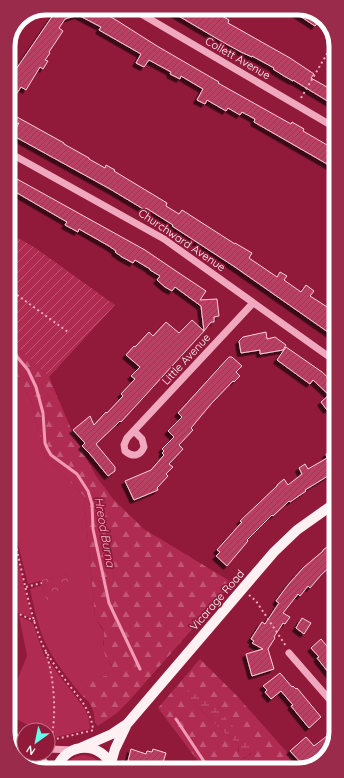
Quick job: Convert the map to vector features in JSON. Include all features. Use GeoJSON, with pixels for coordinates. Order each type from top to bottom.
{"type":"FeatureCollection","features":[{"type":"Feature","properties":{"kind":"main road","name":"Vicarage Road"},"geometry":{"type":"LineString","coordinates":[[60,763],[63,757],[77,749],[112,734],[126,724],[261,566],[286,540],[329,507]]}},
{"type":"Feature","properties":{"kind":"main road","name":"Vicarage Road"},"geometry":{"type":"LineString","coordinates":[[113,763],[115,749],[126,724]]}},
{"type":"Feature","properties":{"kind":"main road"},"geometry":{"type":"LineString","coordinates":[[77,749],[87,748],[97,750],[105,756],[110,763]]}},
{"type":"Feature","properties":{"kind":"street","name":"Collett Avenue"},"geometry":{"type":"LineString","coordinates":[[143,15],[329,124]]}},
{"type":"Feature","properties":{"kind":"street","name":"Churchward Avenue"},"geometry":{"type":"LineString","coordinates":[[15,156],[164,239],[329,356]]}},
{"type":"Feature","properties":{"kind":"street","name":"Little Avenue"},"geometry":{"type":"LineString","coordinates":[[134,431],[253,303]]}},
{"type":"Feature","properties":{"kind":"street"},"geometry":{"type":"LineString","coordinates":[[289,653],[329,695]]}},
{"type":"Feature","properties":{"kind":"street"},"geometry":{"type":"LineString","coordinates":[[56,749],[77,749]]}},
{"type":"Feature","properties":{"kind":"path"},"geometry":{"type":"LineString","coordinates":[[302,96],[329,50]]}},
{"type":"Feature","properties":{"kind":"path"},"geometry":{"type":"LineString","coordinates":[[15,293],[68,332]]}},
{"type":"Feature","properties":{"kind":"path"},"geometry":{"type":"LineString","coordinates":[[15,541],[41,641],[68,683],[88,710],[92,719],[93,729],[56,739]]}},
{"type":"Feature","properties":{"kind":"path"},"geometry":{"type":"LineString","coordinates":[[26,588],[42,583]]}},
{"type":"Feature","properties":{"kind":"path"},"geometry":{"type":"LineString","coordinates":[[242,589],[256,601],[284,641],[289,653]]}},
{"type":"Feature","properties":{"kind":"path"},"geometry":{"type":"LineString","coordinates":[[15,613],[35,621]]}},
{"type":"Feature","properties":{"kind":"path"},"geometry":{"type":"LineString","coordinates":[[46,649],[53,690],[53,722]]}},
{"type":"Feature","properties":{"kind":"green space"},"geometry":{"type":"Polygon","coordinates":[[[15,236],[34,247],[115,305],[49,377],[15,345],[15,236]]]}},
{"type":"Feature","properties":{"kind":"green space"},"geometry":{"type":"Polygon","coordinates":[[[15,345],[49,377],[74,436],[96,476],[114,500],[144,529],[233,583],[128,702],[117,713],[98,726],[95,723],[91,705],[83,697],[92,678],[106,676],[115,678],[115,671],[106,658],[104,652],[104,631],[95,617],[84,496],[45,456],[31,400],[15,372],[15,345]]]}},
{"type":"Feature","properties":{"kind":"green space"},"geometry":{"type":"Polygon","coordinates":[[[15,372],[31,400],[45,456],[84,496],[95,617],[105,634],[103,644],[109,663],[113,667],[116,674],[115,678],[101,676],[87,686],[83,697],[68,679],[47,646],[39,625],[30,589],[42,585],[46,599],[71,594],[67,574],[28,584],[15,532],[15,372]]]}},
{"type":"Feature","properties":{"kind":"green space"},"geometry":{"type":"Polygon","coordinates":[[[15,551],[32,618],[15,612],[15,551]]]}},
{"type":"Feature","properties":{"kind":"green space"},"geometry":{"type":"Polygon","coordinates":[[[67,574],[72,594],[46,600],[41,580],[67,574]]]}},
{"type":"Feature","properties":{"kind":"green space"},"geometry":{"type":"Polygon","coordinates":[[[19,616],[33,623],[44,655],[85,709],[89,719],[90,729],[56,737],[56,722],[22,722],[15,718],[15,685],[27,656],[19,616]]]}},
{"type":"Feature","properties":{"kind":"green space"},"geometry":{"type":"Polygon","coordinates":[[[200,659],[237,696],[297,763],[199,763],[158,708],[200,659]],[[189,699],[239,746],[238,751],[244,759],[251,754],[236,731],[217,707],[189,699]]]}},
{"type":"Feature","properties":{"kind":"green space"},"geometry":{"type":"Polygon","coordinates":[[[189,688],[193,688],[202,693],[217,707],[250,744],[252,751],[247,757],[241,758],[239,755],[239,746],[189,699],[187,693],[189,688]]]}},
{"type":"Feature","properties":{"kind":"green space"},"geometry":{"type":"Polygon","coordinates":[[[77,756],[90,756],[100,763],[68,763],[77,756]]]}},
{"type":"Feature","properties":{"kind":"building"},"geometry":{"type":"Polygon","coordinates":[[[53,15],[78,15],[65,19],[59,28],[63,31],[49,52],[50,53],[45,60],[48,61],[43,69],[40,67],[26,90],[21,87],[15,96],[15,71],[53,15]]]}},
{"type":"Feature","properties":{"kind":"building"},"geometry":{"type":"Polygon","coordinates":[[[78,15],[108,15],[219,82],[218,83],[291,124],[292,122],[304,129],[303,131],[329,146],[329,165],[254,122],[255,119],[242,112],[240,115],[228,108],[226,111],[207,100],[205,104],[197,100],[203,89],[181,76],[180,79],[170,74],[171,72],[149,60],[144,67],[136,63],[141,54],[99,30],[101,27],[78,15]]]}},
{"type":"Feature","properties":{"kind":"building"},"geometry":{"type":"Polygon","coordinates":[[[177,15],[220,15],[229,20],[228,23],[290,58],[314,74],[311,78],[329,88],[329,102],[284,76],[273,69],[274,68],[221,41],[177,15]]]}},
{"type":"Feature","properties":{"kind":"building"},"geometry":{"type":"Polygon","coordinates":[[[298,15],[310,17],[317,21],[318,22],[315,26],[298,15]]]}},
{"type":"Feature","properties":{"kind":"building"},"geometry":{"type":"Polygon","coordinates":[[[15,116],[105,168],[106,165],[115,170],[114,171],[167,203],[166,206],[179,214],[182,210],[235,244],[252,253],[249,258],[277,277],[280,272],[287,276],[284,280],[301,292],[306,285],[314,291],[310,296],[329,308],[329,333],[235,267],[146,208],[145,210],[15,137],[15,130],[19,123],[15,124],[15,116]]]}},
{"type":"Feature","properties":{"kind":"building"},"geometry":{"type":"Polygon","coordinates":[[[15,178],[145,250],[206,291],[200,300],[217,299],[219,316],[214,317],[214,322],[211,322],[204,331],[201,306],[175,287],[172,291],[165,287],[157,280],[160,276],[150,269],[135,260],[133,263],[122,257],[109,246],[79,229],[78,232],[65,225],[67,222],[15,192],[15,178]]]}},
{"type":"Feature","properties":{"kind":"building"},"geometry":{"type":"Polygon","coordinates":[[[192,320],[204,331],[121,422],[120,421],[96,444],[115,467],[115,471],[108,476],[82,446],[85,443],[73,430],[90,416],[94,425],[123,396],[121,394],[135,379],[131,376],[140,367],[126,355],[149,332],[153,336],[166,322],[179,333],[192,320]]]}},
{"type":"Feature","properties":{"kind":"building"},"geometry":{"type":"Polygon","coordinates":[[[266,332],[267,339],[275,337],[286,345],[283,350],[260,354],[260,350],[241,353],[239,341],[243,337],[266,332]]]}},
{"type":"Feature","properties":{"kind":"building"},"geometry":{"type":"Polygon","coordinates":[[[286,347],[329,378],[329,395],[313,380],[310,384],[277,360],[286,347]]]}},
{"type":"Feature","properties":{"kind":"building"},"geometry":{"type":"Polygon","coordinates":[[[229,357],[232,357],[242,366],[236,372],[240,376],[234,382],[233,381],[211,404],[191,428],[193,430],[179,445],[183,449],[169,464],[173,467],[166,474],[168,476],[157,488],[158,490],[134,500],[125,481],[151,470],[164,455],[162,453],[164,451],[162,449],[174,437],[168,431],[182,417],[178,413],[229,357]]]}},
{"type":"Feature","properties":{"kind":"building"},"geometry":{"type":"Polygon","coordinates":[[[329,395],[329,408],[327,410],[321,402],[329,395]]]}},
{"type":"Feature","properties":{"kind":"building"},"geometry":{"type":"Polygon","coordinates":[[[329,452],[329,475],[305,490],[306,491],[290,502],[289,501],[273,516],[272,515],[247,540],[248,541],[227,566],[216,556],[220,552],[217,550],[242,522],[240,521],[277,485],[284,479],[288,485],[302,474],[299,468],[305,464],[308,469],[327,458],[326,454],[329,452]]]}},
{"type":"Feature","properties":{"kind":"building"},"geometry":{"type":"Polygon","coordinates":[[[329,546],[329,568],[310,588],[308,586],[300,596],[298,594],[283,613],[290,617],[285,624],[283,623],[268,649],[274,669],[252,676],[246,654],[263,649],[252,643],[254,641],[251,639],[262,622],[265,624],[279,603],[276,601],[288,585],[303,568],[329,546]]]}},
{"type":"Feature","properties":{"kind":"building"},"geometry":{"type":"Polygon","coordinates":[[[302,618],[311,623],[304,634],[296,628],[302,618]]]}},
{"type":"Feature","properties":{"kind":"building"},"geometry":{"type":"Polygon","coordinates":[[[321,639],[329,648],[329,673],[317,658],[319,657],[311,648],[321,639]]]}},
{"type":"Feature","properties":{"kind":"building"},"geometry":{"type":"Polygon","coordinates":[[[280,673],[292,687],[297,688],[321,717],[309,728],[281,691],[271,699],[265,692],[267,690],[263,686],[280,673]]]}},
{"type":"Feature","properties":{"kind":"building"},"geometry":{"type":"Polygon","coordinates":[[[329,734],[323,751],[316,757],[315,755],[308,761],[301,763],[290,751],[306,737],[314,746],[329,734]]]}},
{"type":"Feature","properties":{"kind":"building"},"geometry":{"type":"Polygon","coordinates":[[[131,749],[146,754],[147,751],[152,752],[153,749],[166,753],[163,763],[135,763],[128,761],[131,749]]]}},
{"type":"Feature","properties":{"kind":"waterway","name":"Hreod Burna"},"geometry":{"type":"LineString","coordinates":[[15,354],[28,370],[36,387],[43,413],[45,443],[47,448],[51,455],[77,474],[88,491],[92,504],[93,529],[109,603],[140,669]]}},
{"type":"Feature","properties":{"kind":"waterway","name":"Hreod Burna"},"geometry":{"type":"LineString","coordinates":[[176,719],[205,763]]}}]}
